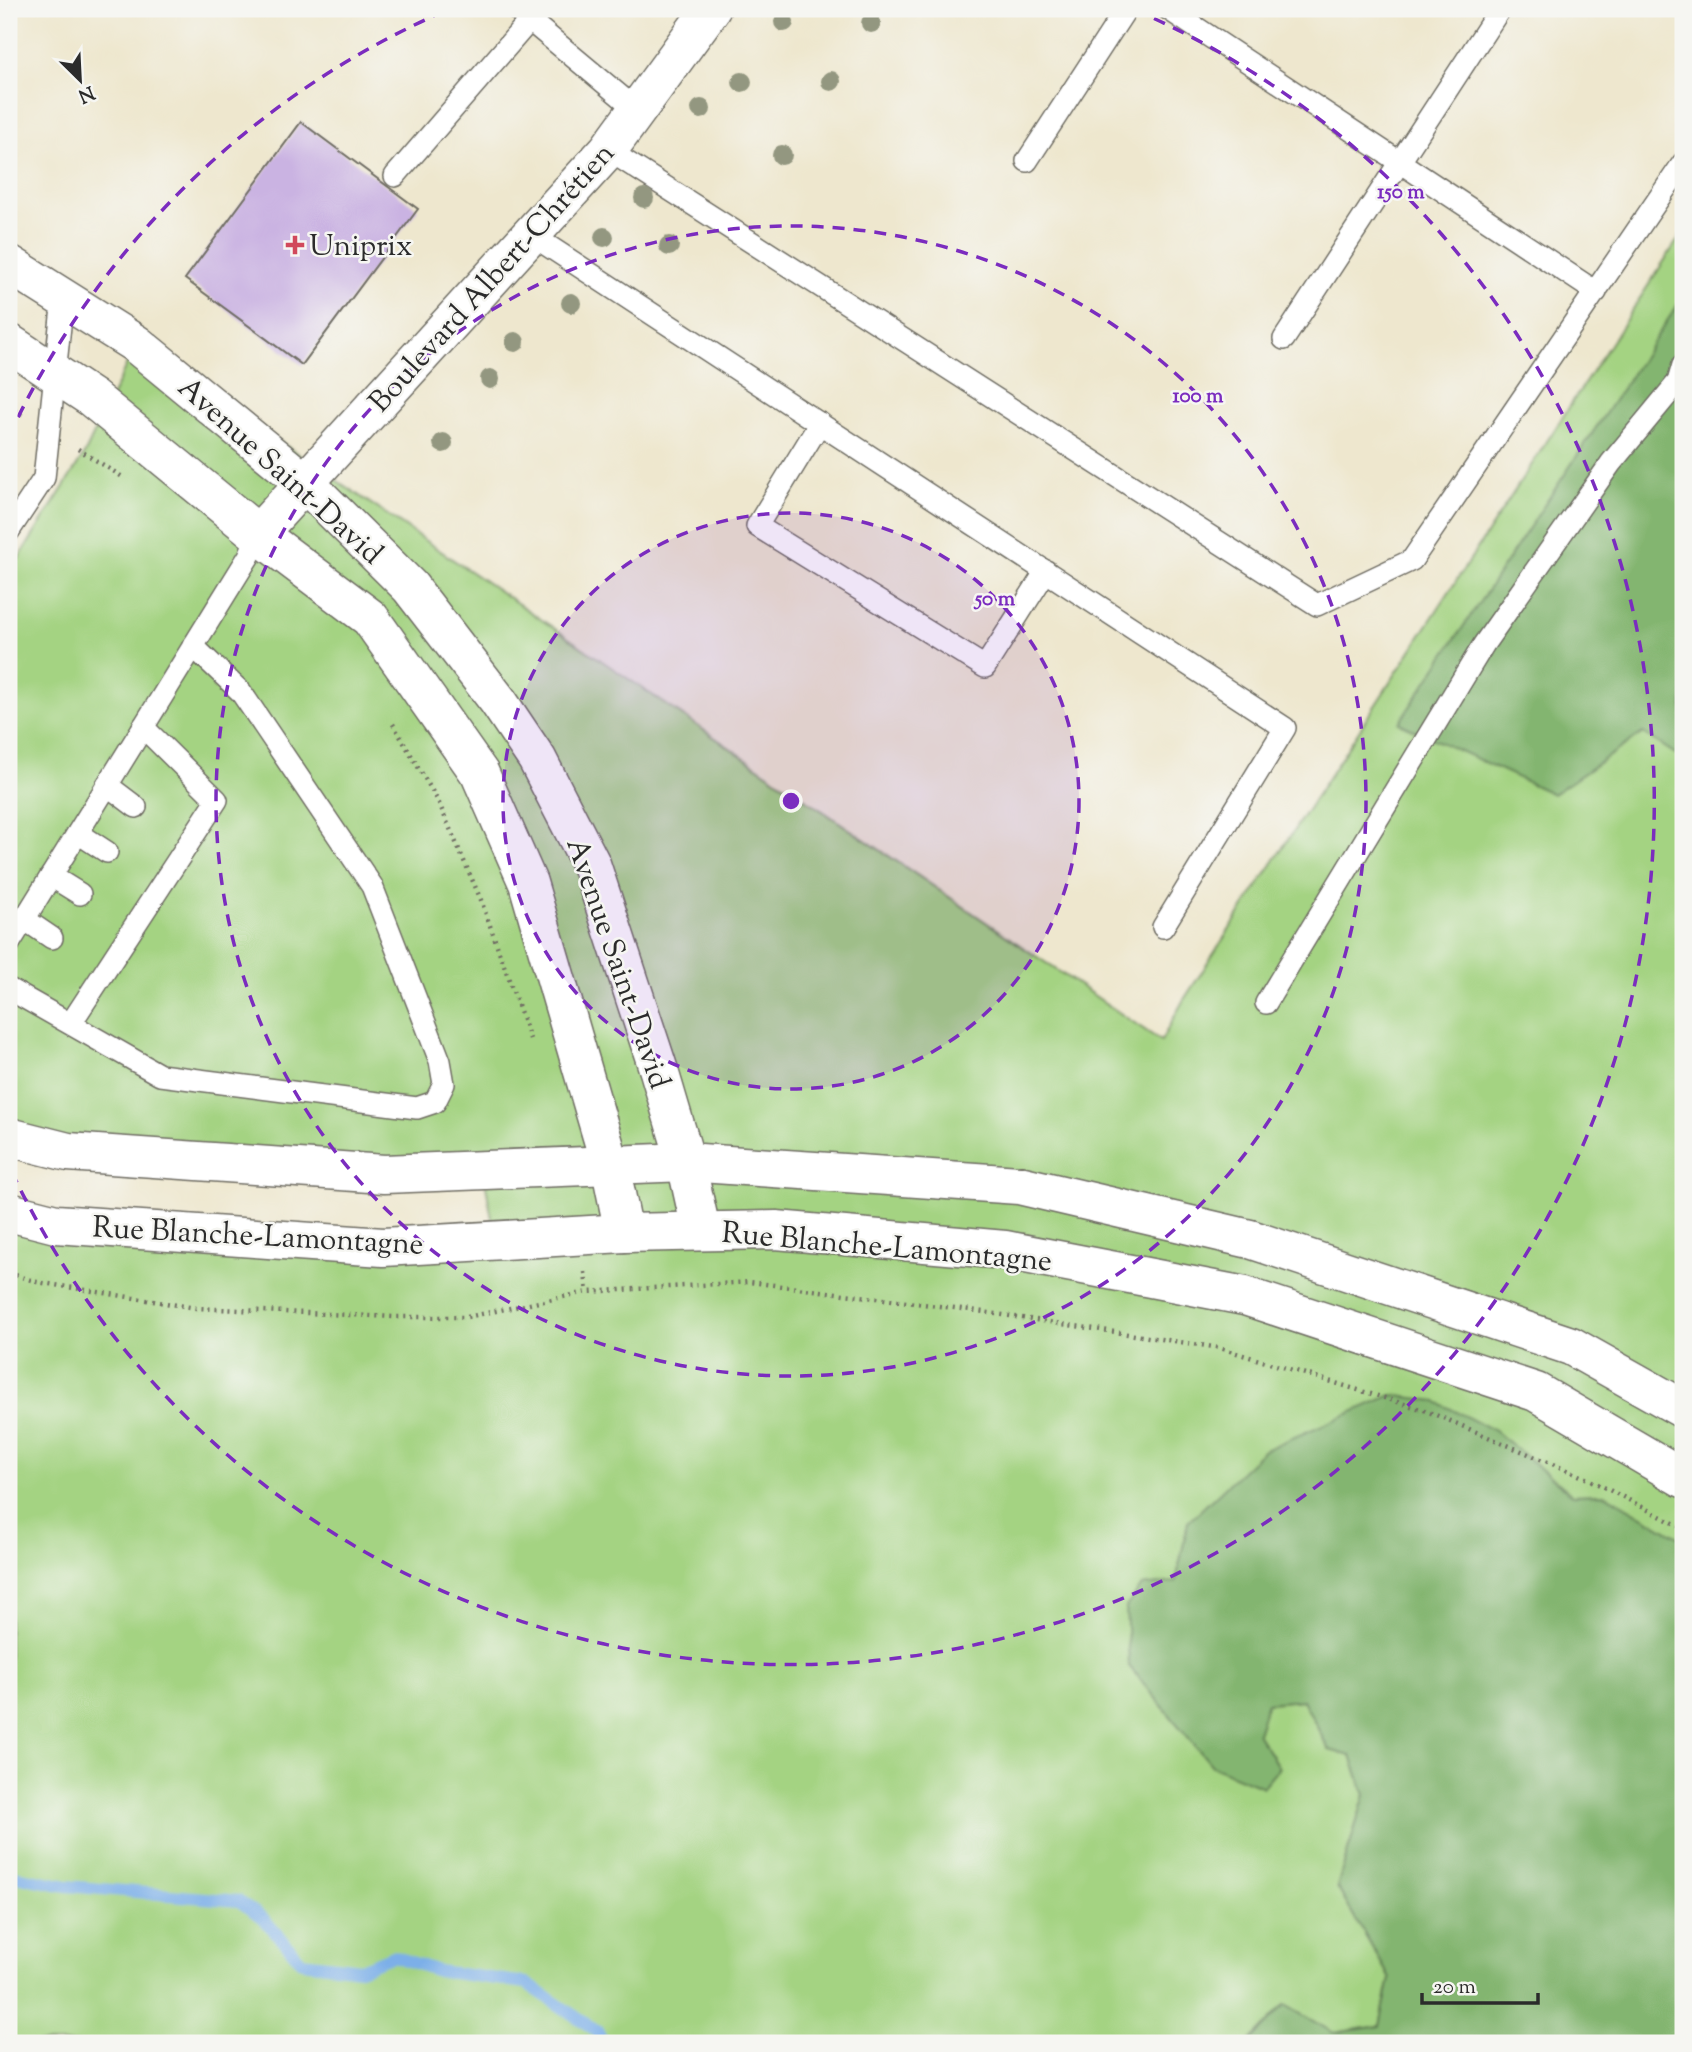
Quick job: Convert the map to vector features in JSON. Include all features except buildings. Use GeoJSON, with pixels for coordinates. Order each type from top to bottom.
{"type":"FeatureCollection","features":[{"type":"Feature","properties":{"kind":"street","name":"Boulevard Albert-Chrétien"},"geometry":{"type":"LineString","coordinates":[[258,534],[533,236],[608,150],[703,12]]}},
{"type":"Feature","properties":{"kind":"street","name":"Avenue Saint-David"},"geometry":{"type":"LineString","coordinates":[[9,264],[136,344],[304,482],[410,587],[498,701],[537,759],[590,864],[686,1162],[701,1230]]}},
{"type":"Feature","properties":{"kind":"street","name":"Avenue Saint-David"},"geometry":{"type":"LineString","coordinates":[[9,343],[56,377],[92,398],[258,534],[370,618],[480,774],[528,883],[610,1164],[624,1233]]}},
{"type":"Feature","properties":{"kind":"street"},"geometry":{"type":"LineString","coordinates":[[9,1137],[68,1152],[384,1174],[686,1162],[1019,1185],[1250,1239],[1571,1346],[1683,1409]]}},
{"type":"Feature","properties":{"kind":"street","name":"Rue Blanche-Lamontagne"},"geometry":{"type":"LineString","coordinates":[[9,1212],[56,1224],[383,1247],[624,1233],[776,1230],[1005,1250],[1245,1296],[1536,1392],[1683,1478]]}},
{"type":"Feature","properties":{"kind":"lane"},"geometry":{"type":"LineString","coordinates":[[1027,161],[1126,9]]}},
{"type":"Feature","properties":{"kind":"lane"},"geometry":{"type":"LineString","coordinates":[[1168,9],[1596,292]]}},
{"type":"Feature","properties":{"kind":"lane"},"geometry":{"type":"LineString","coordinates":[[1284,339],[1500,9]]}},
{"type":"Feature","properties":{"kind":"lane"},"geometry":{"type":"LineString","coordinates":[[395,176],[523,15],[637,110]]}},
{"type":"Feature","properties":{"kind":"lane"},"geometry":{"type":"LineString","coordinates":[[608,150],[1317,605],[1412,561],[1683,163]]}},
{"type":"Feature","properties":{"kind":"lane"},"geometry":{"type":"LineString","coordinates":[[533,236],[1285,728],[1163,927]]}},
{"type":"Feature","properties":{"kind":"lane"},"geometry":{"type":"LineString","coordinates":[[9,531],[44,478],[63,298]]}},
{"type":"Feature","properties":{"kind":"lane"},"geometry":{"type":"LineString","coordinates":[[1266,1003],[1484,645],[1611,463],[1678,382],[1683,365]]}},
{"type":"Feature","properties":{"kind":"lane"},"geometry":{"type":"LineString","coordinates":[[820,424],[757,526],[985,667],[1046,571]]}},
{"type":"Feature","properties":{"kind":"lane"},"geometry":{"type":"LineString","coordinates":[[9,944],[249,556],[258,534]]}},
{"type":"Feature","properties":{"kind":"lane"},"geometry":{"type":"LineString","coordinates":[[9,989],[160,1076],[417,1108],[435,1102],[444,1084],[440,1061],[372,886],[241,692],[193,646]]}},
{"type":"Feature","properties":{"kind":"lane"},"geometry":{"type":"LineString","coordinates":[[71,1023],[96,968],[180,841],[217,800],[143,727]]}},
{"type":"Feature","properties":{"kind":"lane"},"geometry":{"type":"LineString","coordinates":[[107,785],[136,807]]}},
{"type":"Feature","properties":{"kind":"lane"},"geometry":{"type":"LineString","coordinates":[[78,833],[107,852]]}},
{"type":"Feature","properties":{"kind":"lane"},"geometry":{"type":"LineString","coordinates":[[51,876],[80,894]]}},
{"type":"Feature","properties":{"kind":"lane"},"geometry":{"type":"LineString","coordinates":[[24,919],[52,938]]}},
{"type":"Feature","properties":{"kind":"path"},"geometry":{"type":"LineString","coordinates":[[85,453],[132,483]]}},
{"type":"Feature","properties":{"kind":"path"},"geometry":{"type":"LineString","coordinates":[[390,719],[438,801],[460,850],[481,900],[534,1052]]}},
{"type":"Feature","properties":{"kind":"path"},"geometry":{"type":"LineString","coordinates":[[580,1236],[587,1292]]}},
{"type":"Feature","properties":{"kind":"path"},"geometry":{"type":"LineString","coordinates":[[9,1273],[37,1282],[196,1308],[394,1317],[467,1317],[587,1292],[750,1282],[970,1310],[1220,1348],[1424,1410],[1588,1479],[1683,1528]]}},
{"type":"Feature","properties":{"kind":"green space"},"geometry":{"type":"Polygon","coordinates":[[[1683,232],[1683,1540],[1605,1494],[1573,1495],[1493,1430],[1188,1522],[1176,1583],[1142,1586],[1279,1768],[1257,1733],[1267,1703],[1303,1700],[1329,1750],[1351,1756],[1365,1795],[1337,1887],[1390,1978],[1380,2026],[1334,2033],[1285,2005],[1248,2043],[9,2043],[9,1212],[496,1241],[483,1169],[9,1137],[9,574],[85,453],[136,344],[1161,1041],[1183,1001],[1683,232]]]}},
{"type":"Feature","properties":{"kind":"green space"},"geometry":{"type":"Polygon","coordinates":[[[1683,297],[1683,759],[1643,733],[1553,794],[1399,723],[1683,297]]]}},
{"type":"Feature","properties":{"kind":"green space"},"geometry":{"type":"Polygon","coordinates":[[[1392,1395],[1435,1401],[1493,1430],[1573,1495],[1605,1494],[1683,1540],[1683,2043],[1248,2043],[1285,2005],[1334,2033],[1380,2026],[1390,1978],[1337,1887],[1365,1795],[1351,1756],[1329,1750],[1303,1700],[1267,1703],[1257,1733],[1279,1768],[1263,1787],[1212,1766],[1129,1666],[1126,1607],[1142,1586],[1176,1582],[1188,1522],[1264,1450],[1392,1395]]]}},
{"type":"Feature","properties":{"kind":"waterway"},"geometry":{"type":"LineString","coordinates":[[9,1875],[67,1886],[239,1901],[263,1918],[302,1962],[360,1969],[393,1956],[438,1971],[526,1983],[597,2031],[603,2043]]}},
{"type":"Feature","properties":{"kind":"place","name":"Uniprix"},"geometry":{"type":"Point","coordinates":[295,245]}}]}
